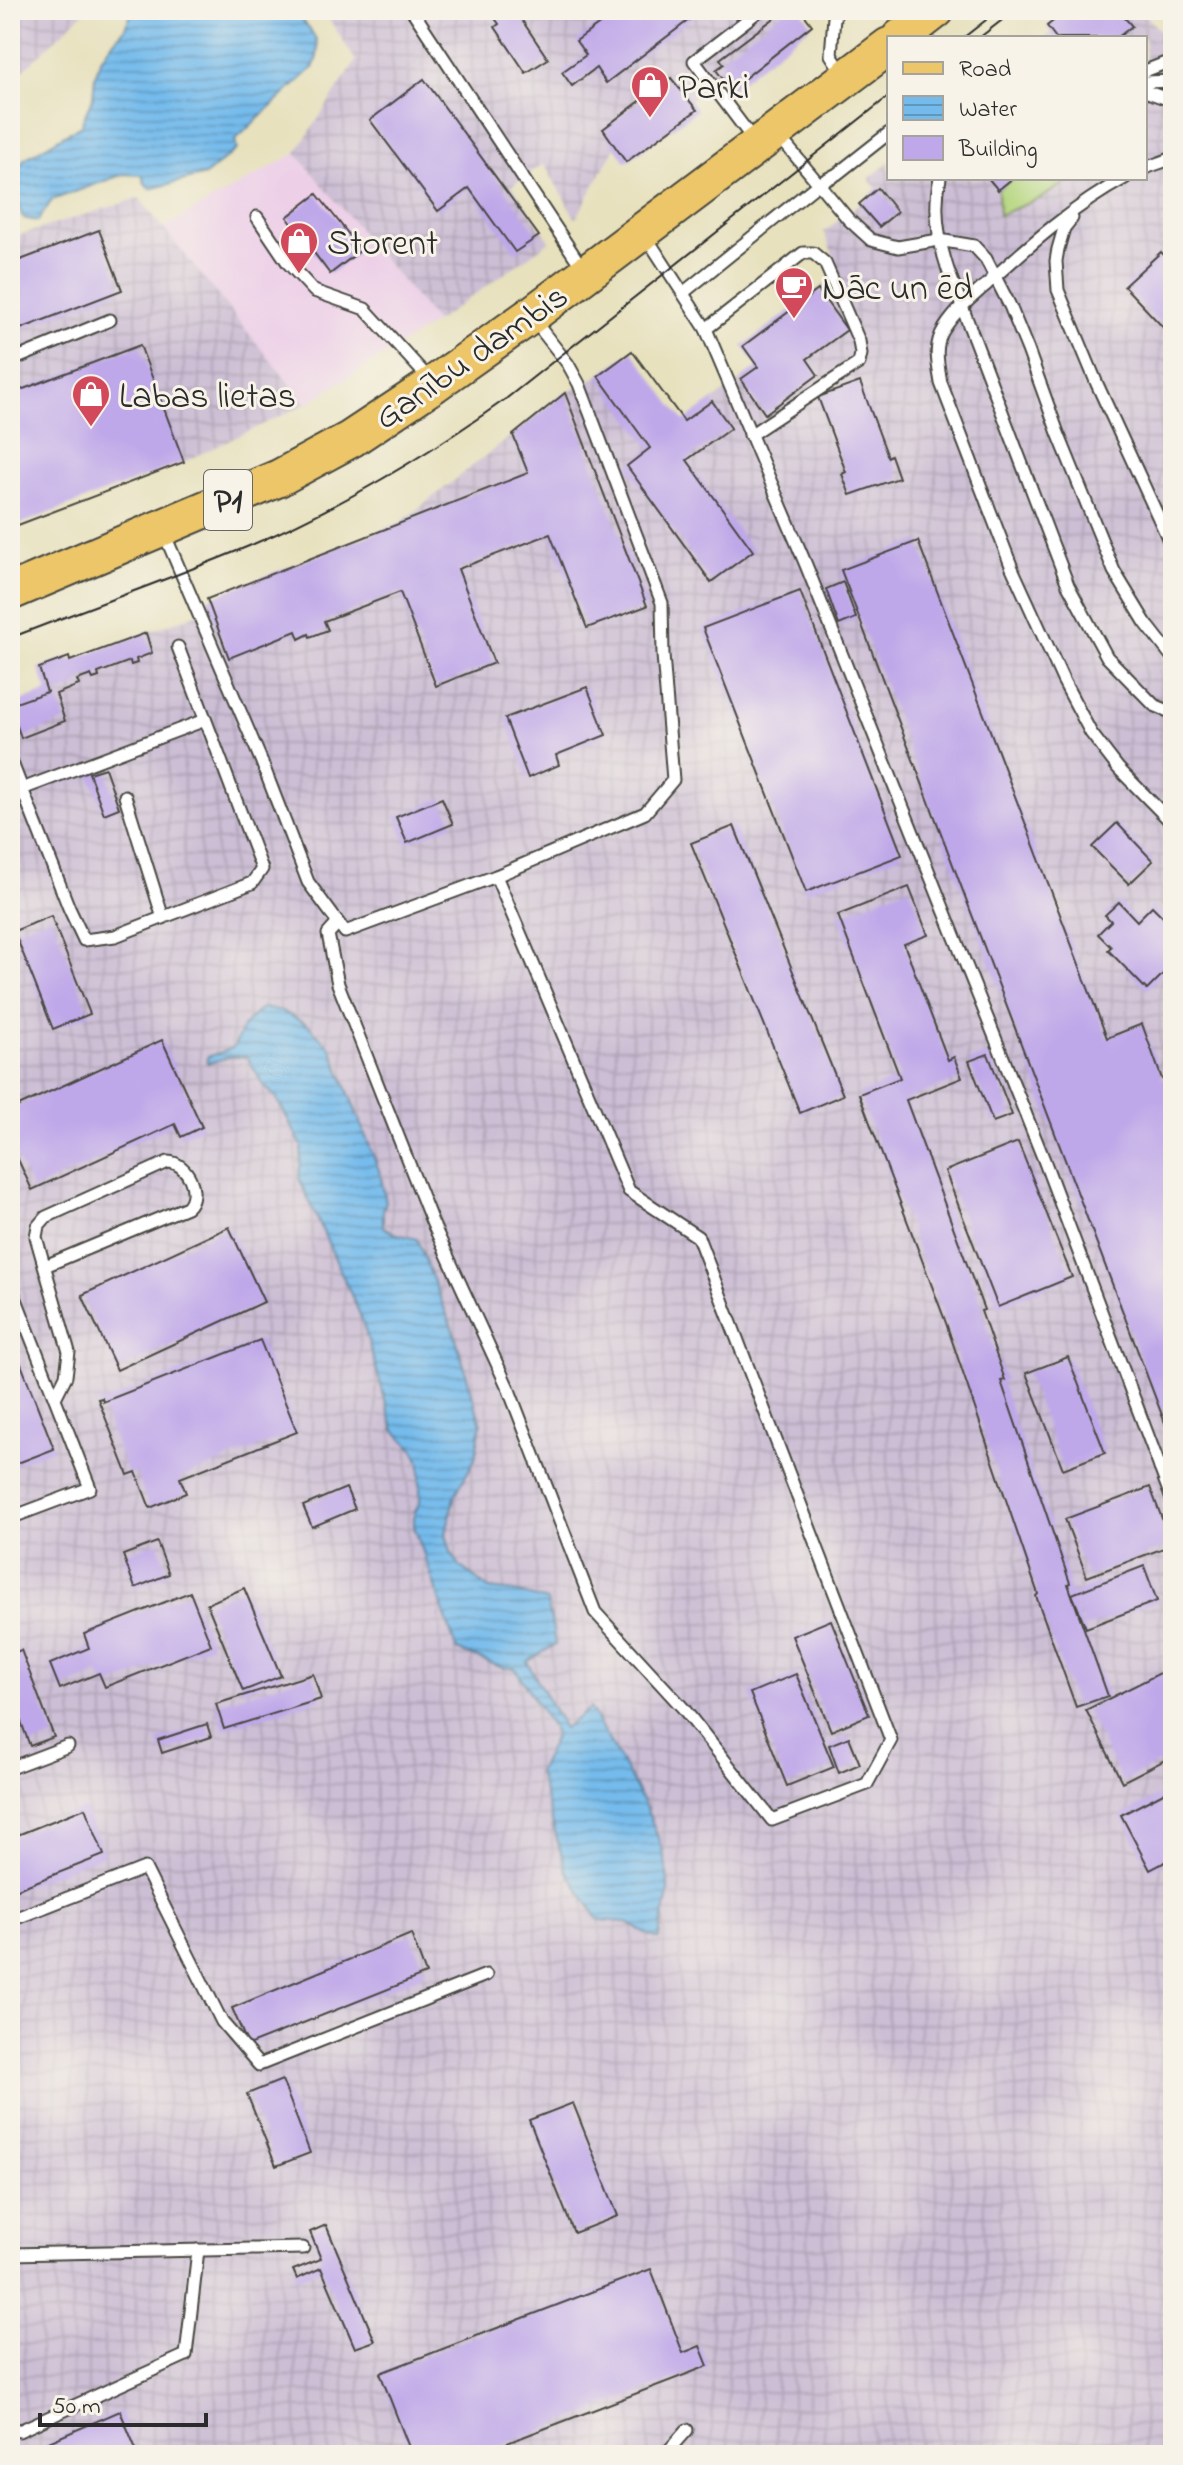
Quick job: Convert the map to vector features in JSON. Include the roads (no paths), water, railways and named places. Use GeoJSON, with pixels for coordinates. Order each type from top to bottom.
{"type":"FeatureCollection","features":[{"type":"Feature","properties":{"kind":"main road","name":"Ganību dambis"},"geometry":{"type":"LineString","coordinates":[[10,592],[279,478],[351,439],[530,316],[887,48]]}},
{"type":"Feature","properties":{"kind":"lane"},"geometry":{"type":"LineString","coordinates":[[412,10],[586,273]]}},
{"type":"Feature","properties":{"kind":"lane"},"geometry":{"type":"LineString","coordinates":[[760,10],[694,61],[871,240],[898,247],[939,240],[974,246],[986,259],[1028,350],[1114,571],[1145,622],[1173,658]]}},
{"type":"Feature","properties":{"kind":"lane"},"geometry":{"type":"LineString","coordinates":[[839,10],[834,17],[831,55],[847,79]]}},
{"type":"Feature","properties":{"kind":"lane"},"geometry":{"type":"LineString","coordinates":[[1147,70],[1173,60]]}},
{"type":"Feature","properties":{"kind":"lane"},"geometry":{"type":"LineString","coordinates":[[1147,82],[1173,81]]}},
{"type":"Feature","properties":{"kind":"lane"},"geometry":{"type":"LineString","coordinates":[[1147,92],[1173,101]]}},
{"type":"Feature","properties":{"kind":"lane"},"geometry":{"type":"LineString","coordinates":[[683,293],[818,184],[837,174],[887,135]]}},
{"type":"Feature","properties":{"kind":"lane"},"geometry":{"type":"LineString","coordinates":[[1147,167],[1173,158]]}},
{"type":"Feature","properties":{"kind":"lane"},"geometry":{"type":"LineString","coordinates":[[940,180],[936,195],[939,240],[1068,585],[1107,657],[1154,705],[1173,713]]}},
{"type":"Feature","properties":{"kind":"lane"},"geometry":{"type":"LineString","coordinates":[[1121,180],[1078,209],[996,275],[942,330],[936,353],[941,383],[1012,568],[1063,680],[1091,733],[1118,768],[1173,824]]}},
{"type":"Feature","properties":{"kind":"lane"},"geometry":{"type":"LineString","coordinates":[[1078,209],[1064,228],[1058,249],[1058,290],[1097,384],[1173,549]]}},
{"type":"Feature","properties":{"kind":"lane"},"geometry":{"type":"LineString","coordinates":[[257,217],[288,263],[314,291],[365,309],[434,384]]}},
{"type":"Feature","properties":{"kind":"lane"},"geometry":{"type":"LineString","coordinates":[[642,231],[706,329],[806,565],[1038,1145],[1173,1502]]}},
{"type":"Feature","properties":{"kind":"lane"},"geometry":{"type":"LineString","coordinates":[[706,329],[803,253],[813,253],[825,263],[859,341],[859,363],[750,435]]}},
{"type":"Feature","properties":{"kind":"lane"},"geometry":{"type":"LineString","coordinates":[[163,529],[261,760],[308,882],[345,932],[496,876],[645,813],[673,780],[662,603],[579,384],[568,364],[530,316]]}},
{"type":"Feature","properties":{"kind":"lane"},"geometry":{"type":"LineString","coordinates":[[10,361],[110,320]]}},
{"type":"Feature","properties":{"kind":"lane"},"geometry":{"type":"LineString","coordinates":[[10,758],[84,940],[115,936],[252,883],[262,869],[178,647]]}},
{"type":"Feature","properties":{"kind":"lane"},"geometry":{"type":"LineString","coordinates":[[22,789],[205,720]]}},
{"type":"Feature","properties":{"kind":"lane"},"geometry":{"type":"LineString","coordinates":[[125,796],[163,918]]}},
{"type":"Feature","properties":{"kind":"lane"},"geometry":{"type":"LineString","coordinates":[[338,923],[328,934],[338,984],[432,1222],[509,1390],[595,1612],[683,1708],[772,1820],[867,1784],[891,1740],[698,1237],[629,1191],[496,876]]}},
{"type":"Feature","properties":{"kind":"lane"},"geometry":{"type":"LineString","coordinates":[[45,1266],[187,1207],[193,1202],[195,1193],[184,1167],[168,1162],[46,1217],[38,1226],[36,1237],[69,1352],[66,1376],[55,1398]]}},
{"type":"Feature","properties":{"kind":"lane"},"geometry":{"type":"LineString","coordinates":[[10,1284],[90,1488],[10,1518]]}},
{"type":"Feature","properties":{"kind":"lane"},"geometry":{"type":"LineString","coordinates":[[1160,1468],[1173,1462]]}},
{"type":"Feature","properties":{"kind":"lane"},"geometry":{"type":"LineString","coordinates":[[10,1768],[68,1746]]}},
{"type":"Feature","properties":{"kind":"lane"},"geometry":{"type":"LineString","coordinates":[[10,1916],[19,1917],[145,1868],[222,2022],[259,2065],[486,1975]]}},
{"type":"Feature","properties":{"kind":"lane"},"geometry":{"type":"LineString","coordinates":[[10,2254],[303,2248]]}},
{"type":"Feature","properties":{"kind":"lane"},"geometry":{"type":"LineString","coordinates":[[10,2426],[19,2431],[186,2355],[198,2250]]}},
{"type":"Feature","properties":{"kind":"lane"},"geometry":{"type":"LineString","coordinates":[[665,2455],[687,2430]]}},
{"type":"Feature","properties":{"kind":"water"},"geometry":{"type":"Polygon","coordinates":[[[133,10],[293,10],[314,36],[317,58],[313,68],[235,140],[237,149],[205,175],[150,189],[142,175],[124,174],[52,200],[38,221],[23,218],[18,189],[23,160],[81,125],[93,97],[101,59],[124,30],[133,10]]]}},
{"type":"Feature","properties":{"kind":"water"},"geometry":{"type":"Polygon","coordinates":[[[262,1008],[282,1011],[308,1025],[331,1048],[380,1173],[386,1202],[383,1227],[417,1239],[455,1335],[481,1424],[475,1459],[454,1497],[446,1534],[451,1552],[460,1566],[489,1589],[547,1601],[556,1644],[527,1662],[564,1728],[590,1708],[652,1821],[661,1845],[668,1891],[659,1939],[627,1923],[598,1919],[566,1870],[538,1772],[555,1737],[552,1728],[515,1668],[503,1668],[457,1650],[414,1526],[414,1514],[420,1502],[420,1462],[414,1450],[394,1430],[361,1317],[299,1178],[302,1146],[276,1097],[264,1086],[247,1057],[230,1057],[207,1063],[207,1057],[233,1048],[244,1025],[262,1008]]]}},
{"type":"Feature","properties":{"kind":"tram line"},"geometry":{"type":"LineString","coordinates":[[982,36],[1015,10]]}},
{"type":"Feature","properties":{"kind":"tram line"},"geometry":{"type":"LineString","coordinates":[[966,36],[986,20]]}},
{"type":"Feature","properties":{"kind":"tram line"},"geometry":{"type":"LineString","coordinates":[[10,638],[249,546],[317,515],[414,460],[507,398],[887,98]]}},
{"type":"Feature","properties":{"kind":"place","name":"Parki"},"geometry":{"type":"Point","coordinates":[650,119]}},
{"type":"Feature","properties":{"kind":"place","name":"Storent"},"geometry":{"type":"Point","coordinates":[299,275]}},
{"type":"Feature","properties":{"kind":"place","name":"Nāc un ēd"},"geometry":{"type":"Point","coordinates":[794,320]}},
{"type":"Feature","properties":{"kind":"place","name":"Labas lietas"},"geometry":{"type":"Point","coordinates":[91,428]}}]}
